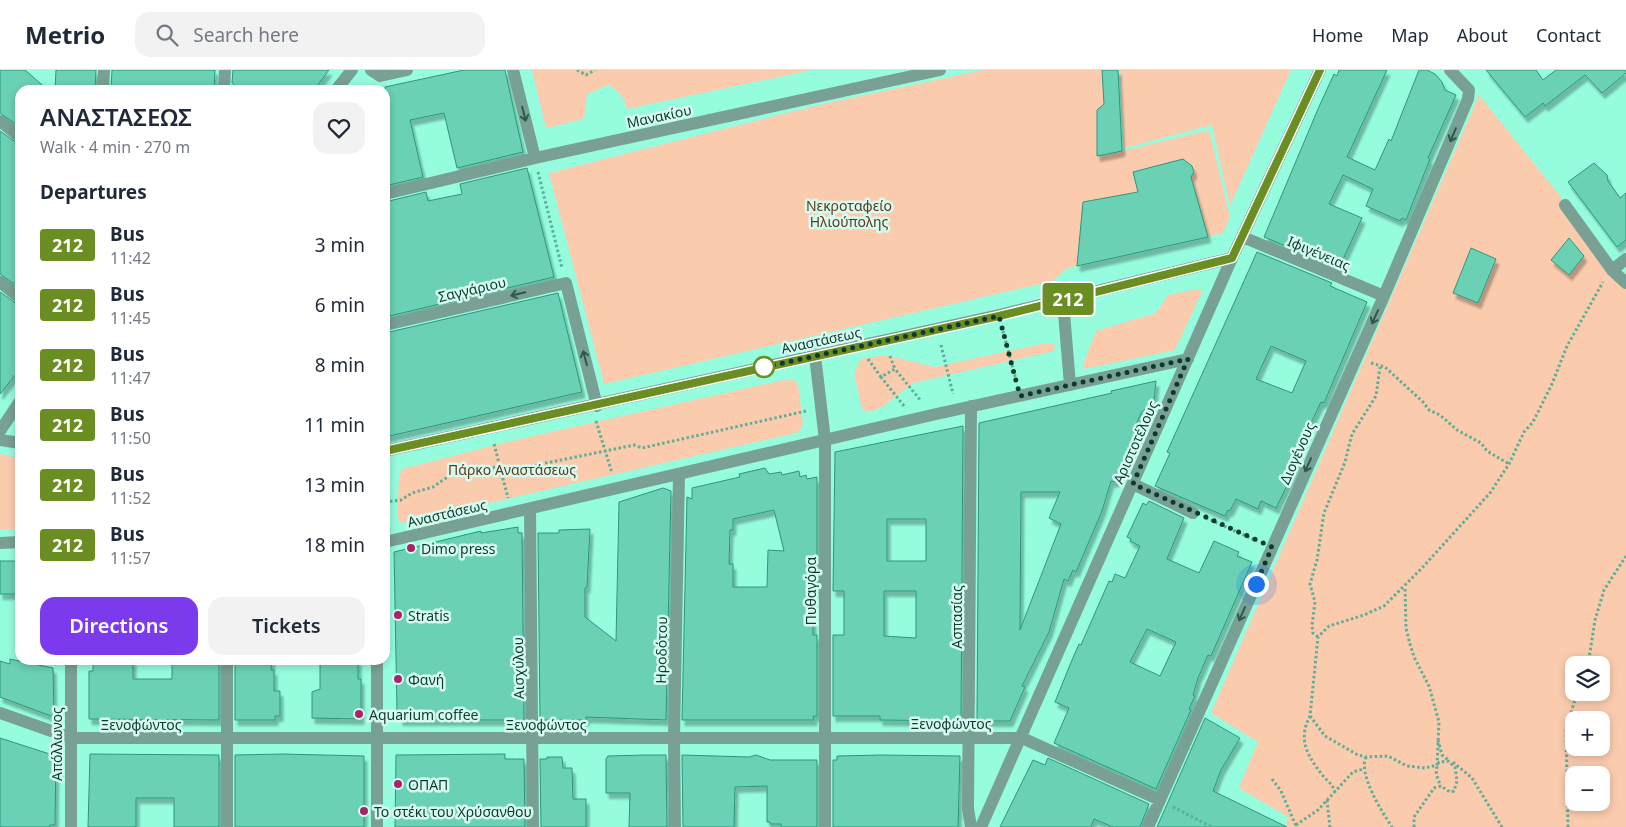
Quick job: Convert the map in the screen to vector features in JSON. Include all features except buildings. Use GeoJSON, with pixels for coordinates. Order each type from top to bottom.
{"type":"FeatureCollection","features":[{"type":"Feature","properties":{"kind":"street"},"geometry":{"type":"LineString","coordinates":[[103,85],[104,70]]}},
{"type":"Feature","properties":{"kind":"street"},"geometry":{"type":"LineString","coordinates":[[224,85],[225,70]]}},
{"type":"Feature","properties":{"kind":"street"},"geometry":{"type":"LineString","coordinates":[[340,85],[352,70]]}},
{"type":"Feature","properties":{"kind":"street"},"geometry":{"type":"LineString","coordinates":[[371,70],[380,76],[407,70]]}},
{"type":"Feature","properties":{"kind":"street"},"geometry":{"type":"LineString","coordinates":[[513,70],[535,158]]}},
{"type":"Feature","properties":{"kind":"street","name":"Μανακίου"},"geometry":{"type":"LineString","coordinates":[[390,193],[535,158],[940,70]]}},
{"type":"Feature","properties":{"kind":"street","name":"Αριστοτέλους"},"geometry":{"type":"LineString","coordinates":[[981,827],[1022,738],[1232,258],[1320,70]]}},
{"type":"Feature","properties":{"kind":"street","name":"Διογένους"},"geometry":{"type":"LineString","coordinates":[[1148,827],[1384,296],[1468,99],[1469,90],[1450,70]]}},
{"type":"Feature","properties":{"kind":"street"},"geometry":{"type":"LineString","coordinates":[[0,121],[15,132]]}},
{"type":"Feature","properties":{"kind":"street"},"geometry":{"type":"LineString","coordinates":[[1565,205],[1612,270],[1626,283]]}},
{"type":"Feature","properties":{"kind":"street","name":"Ιφιγένειας"},"geometry":{"type":"LineString","coordinates":[[1242,237],[1384,296]]}},
{"type":"Feature","properties":{"kind":"street","name":"Αναστάσεως"},"geometry":{"type":"LineString","coordinates":[[390,450],[999,316],[1232,258]]}},
{"type":"Feature","properties":{"kind":"street"},"geometry":{"type":"LineString","coordinates":[[1612,270],[1626,259]]}},
{"type":"Feature","properties":{"kind":"street"},"geometry":{"type":"LineString","coordinates":[[0,282],[15,294]]}},
{"type":"Feature","properties":{"kind":"street"},"geometry":{"type":"LineString","coordinates":[[566,283],[595,406]]}},
{"type":"Feature","properties":{"kind":"street","name":"Σαγγάριου"},"geometry":{"type":"LineString","coordinates":[[390,324],[566,283]]}},
{"type":"Feature","properties":{"kind":"street"},"geometry":{"type":"LineString","coordinates":[[1063,301],[1070,385]]}},
{"type":"Feature","properties":{"kind":"street","name":"Πυθαγόρα"},"geometry":{"type":"LineString","coordinates":[[815,356],[825,440],[825,827]]}},
{"type":"Feature","properties":{"kind":"street","name":"Αναστάσεως"},"geometry":{"type":"LineString","coordinates":[[390,541],[530,510],[914,419],[1188,359]]}},
{"type":"Feature","properties":{"kind":"street","name":"Ασπασίας"},"geometry":{"type":"LineString","coordinates":[[971,827],[968,810],[972,406]]}},
{"type":"Feature","properties":{"kind":"street"},"geometry":{"type":"LineString","coordinates":[[0,431],[15,408]]}},
{"type":"Feature","properties":{"kind":"street"},"geometry":{"type":"LineString","coordinates":[[0,440],[15,443]]}},
{"type":"Feature","properties":{"kind":"street","name":"Ηροδότου"},"geometry":{"type":"LineString","coordinates":[[675,827],[674,738],[680,474]]}},
{"type":"Feature","properties":{"kind":"street"},"geometry":{"type":"LineString","coordinates":[[1133,484],[1193,512]]}},
{"type":"Feature","properties":{"kind":"street","name":"Αισχύλου"},"geometry":{"type":"LineString","coordinates":[[530,510],[534,739],[533,827]]}},
{"type":"Feature","properties":{"kind":"street"},"geometry":{"type":"LineString","coordinates":[[0,543],[15,542]]}},
{"type":"Feature","properties":{"kind":"street","name":"Απόλλωνος"},"geometry":{"type":"LineString","coordinates":[[71,665],[71,827]]}},
{"type":"Feature","properties":{"kind":"street"},"geometry":{"type":"LineString","coordinates":[[227,665],[227,827]]}},
{"type":"Feature","properties":{"kind":"street"},"geometry":{"type":"LineString","coordinates":[[377,665],[377,827]]}},
{"type":"Feature","properties":{"kind":"street","name":"Ξενοφώντος"},"geometry":{"type":"LineString","coordinates":[[0,713],[71,738],[1022,738]]}},
{"type":"Feature","properties":{"kind":"street"},"geometry":{"type":"LineString","coordinates":[[1022,738],[1160,800]]}},
{"type":"Feature","properties":{"kind":"path"},"geometry":{"type":"LineString","coordinates":[[577,70],[586,75],[595,70]]}},
{"type":"Feature","properties":{"kind":"path"},"geometry":{"type":"LineString","coordinates":[[535,158],[566,283]]}},
{"type":"Feature","properties":{"kind":"path"},"geometry":{"type":"LineString","coordinates":[[1334,792],[1333,785],[1324,777],[1303,744],[1305,725],[1310,716],[1318,637],[1330,626],[1384,606],[1405,587],[1474,513],[1499,481],[1509,464],[1552,384],[1567,346],[1612,270]]}},
{"type":"Feature","properties":{"kind":"path"},"geometry":{"type":"LineString","coordinates":[[999,316],[1020,396]]}},
{"type":"Feature","properties":{"kind":"path"},"geometry":{"type":"LineString","coordinates":[[937,329],[957,410]]}},
{"type":"Feature","properties":{"kind":"path"},"geometry":{"type":"LineString","coordinates":[[1357,357],[1380,367],[1385,367],[1394,373],[1429,410],[1440,415],[1457,430],[1482,443],[1487,451],[1509,464]]}},
{"type":"Feature","properties":{"kind":"path"},"geometry":{"type":"LineString","coordinates":[[1318,637],[1313,633],[1312,625],[1315,602],[1310,584],[1317,560],[1324,513],[1345,462],[1352,434],[1376,396],[1380,367]]}},
{"type":"Feature","properties":{"kind":"path"},"geometry":{"type":"LineString","coordinates":[[914,419],[881,377],[894,369],[932,415]]}},
{"type":"Feature","properties":{"kind":"path"},"geometry":{"type":"LineString","coordinates":[[595,406],[605,450],[617,488]]}},
{"type":"Feature","properties":{"kind":"path"},"geometry":{"type":"LineString","coordinates":[[390,501],[401,500],[412,492],[433,488],[449,476],[497,468],[502,472],[634,445],[642,448],[821,408]]}},
{"type":"Feature","properties":{"kind":"path"},"geometry":{"type":"LineString","coordinates":[[490,428],[512,514]]}},
{"type":"Feature","properties":{"kind":"path"},"geometry":{"type":"LineString","coordinates":[[1193,512],[1272,547]]}},
{"type":"Feature","properties":{"kind":"path"},"geometry":{"type":"LineString","coordinates":[[1589,656],[1595,620],[1604,590],[1626,556]]}},
{"type":"Feature","properties":{"kind":"path"},"geometry":{"type":"LineString","coordinates":[[1405,587],[1406,628],[1414,657],[1429,686],[1438,722],[1436,773],[1441,786],[1450,792],[1454,791],[1456,781],[1455,768],[1450,761]]}},
{"type":"Feature","properties":{"kind":"path"},"geometry":{"type":"LineString","coordinates":[[1568,827],[1566,731],[1574,701]]}},
{"type":"Feature","properties":{"kind":"path"},"geometry":{"type":"LineString","coordinates":[[1310,716],[1325,736],[1366,757],[1388,756],[1407,766],[1425,768],[1437,765],[1439,762],[1450,761]]}},
{"type":"Feature","properties":{"kind":"path"},"geometry":{"type":"LineString","coordinates":[[1438,739],[1442,755],[1472,778],[1502,827]]}},
{"type":"Feature","properties":{"kind":"path"},"geometry":{"type":"LineString","coordinates":[[1366,757],[1363,769],[1374,797],[1392,827]]}},
{"type":"Feature","properties":{"kind":"path"},"geometry":{"type":"LineString","coordinates":[[1272,779],[1281,791],[1296,826],[1318,810],[1353,772],[1363,769]]}},
{"type":"Feature","properties":{"kind":"path"},"geometry":{"type":"LineString","coordinates":[[1414,827],[1414,817],[1434,788],[1441,786]]}},
{"type":"Feature","properties":{"kind":"path"},"geometry":{"type":"LineString","coordinates":[[1160,800],[1212,827]]}},
{"type":"Feature","properties":{"kind":"path"},"geometry":{"type":"LineString","coordinates":[[1327,800],[1330,827]]}},
{"type":"Feature","properties":{"kind":"green space"},"geometry":{"type":"Polygon","coordinates":[[[532,70],[812,70],[627,109],[620,95],[608,85],[587,94],[584,119],[546,128],[532,70]]]}},
{"type":"Feature","properties":{"kind":"green space","name":"Νεκροταφείο Ηλιούπολης"},"geometry":{"type":"Polygon","coordinates":[[[983,70],[1118,70],[1122,151],[1209,130],[1230,217],[1223,233],[1067,268],[1053,281],[604,384],[549,173],[823,104],[983,70]]]}},
{"type":"Feature","properties":{"kind":"green space"},"geometry":{"type":"Polygon","coordinates":[[[1120,70],[1291,70],[1230,206],[1212,125],[1124,148],[1120,70]]]}},
{"type":"Feature","properties":{"kind":"green space"},"geometry":{"type":"Polygon","coordinates":[[[1479,95],[1626,278],[1626,827],[1285,827],[1288,817],[1239,788],[1258,742],[1211,713],[1479,95]]]}},
{"type":"Feature","properties":{"kind":"green space"},"geometry":{"type":"Polygon","coordinates":[[[1195,289],[1201,290],[1201,294],[1175,350],[1084,369],[1083,364],[1096,331],[1156,313],[1168,295],[1195,289]]]}},
{"type":"Feature","properties":{"kind":"green space"},"geometry":{"type":"Polygon","coordinates":[[[1052,343],[1055,347],[1054,351],[913,383],[882,407],[872,411],[862,410],[854,373],[861,359],[885,355],[935,367],[1052,343]]]}},
{"type":"Feature","properties":{"kind":"green space","name":"Πάρκο Αναστάσεως"},"geometry":{"type":"Polygon","coordinates":[[[788,379],[794,380],[798,384],[803,423],[801,429],[796,433],[401,523],[397,518],[399,476],[402,469],[511,441],[788,379]]]}},
{"type":"Feature","properties":{"kind":"green space"},"geometry":{"type":"Polygon","coordinates":[[[0,454],[15,457],[15,529],[0,529],[0,454]]]}},
{"type":"Feature","properties":{"kind":"bus line","name":"212"},"geometry":{"type":"LineString","coordinates":[[390,450],[597,406],[999,316],[1232,258],[1320,70]]}},
{"type":"Feature","properties":{"kind":"place","name":"Dimo press"},"geometry":{"type":"Point","coordinates":[411,548]}},
{"type":"Feature","properties":{"kind":"place","name":"Stratis"},"geometry":{"type":"Point","coordinates":[398,615]}},
{"type":"Feature","properties":{"kind":"place","name":"Φανή"},"geometry":{"type":"Point","coordinates":[398,679]}},
{"type":"Feature","properties":{"kind":"place","name":"Aquarium coffee"},"geometry":{"type":"Point","coordinates":[359,714]}},
{"type":"Feature","properties":{"kind":"place","name":"ΟΠΑΠ"},"geometry":{"type":"Point","coordinates":[398,784]}},
{"type":"Feature","properties":{"kind":"place","name":"Το στέκι του Χρύσανθου"},"geometry":{"type":"Point","coordinates":[364,811]}},
{"type":"Feature","properties":{"kind":"route"},"geometry":{"type":"LineString","coordinates":[[764,367],[760,368],[999,316],[1020,396],[1188,359],[1133,484],[1272,547],[1256,584]]}}]}
